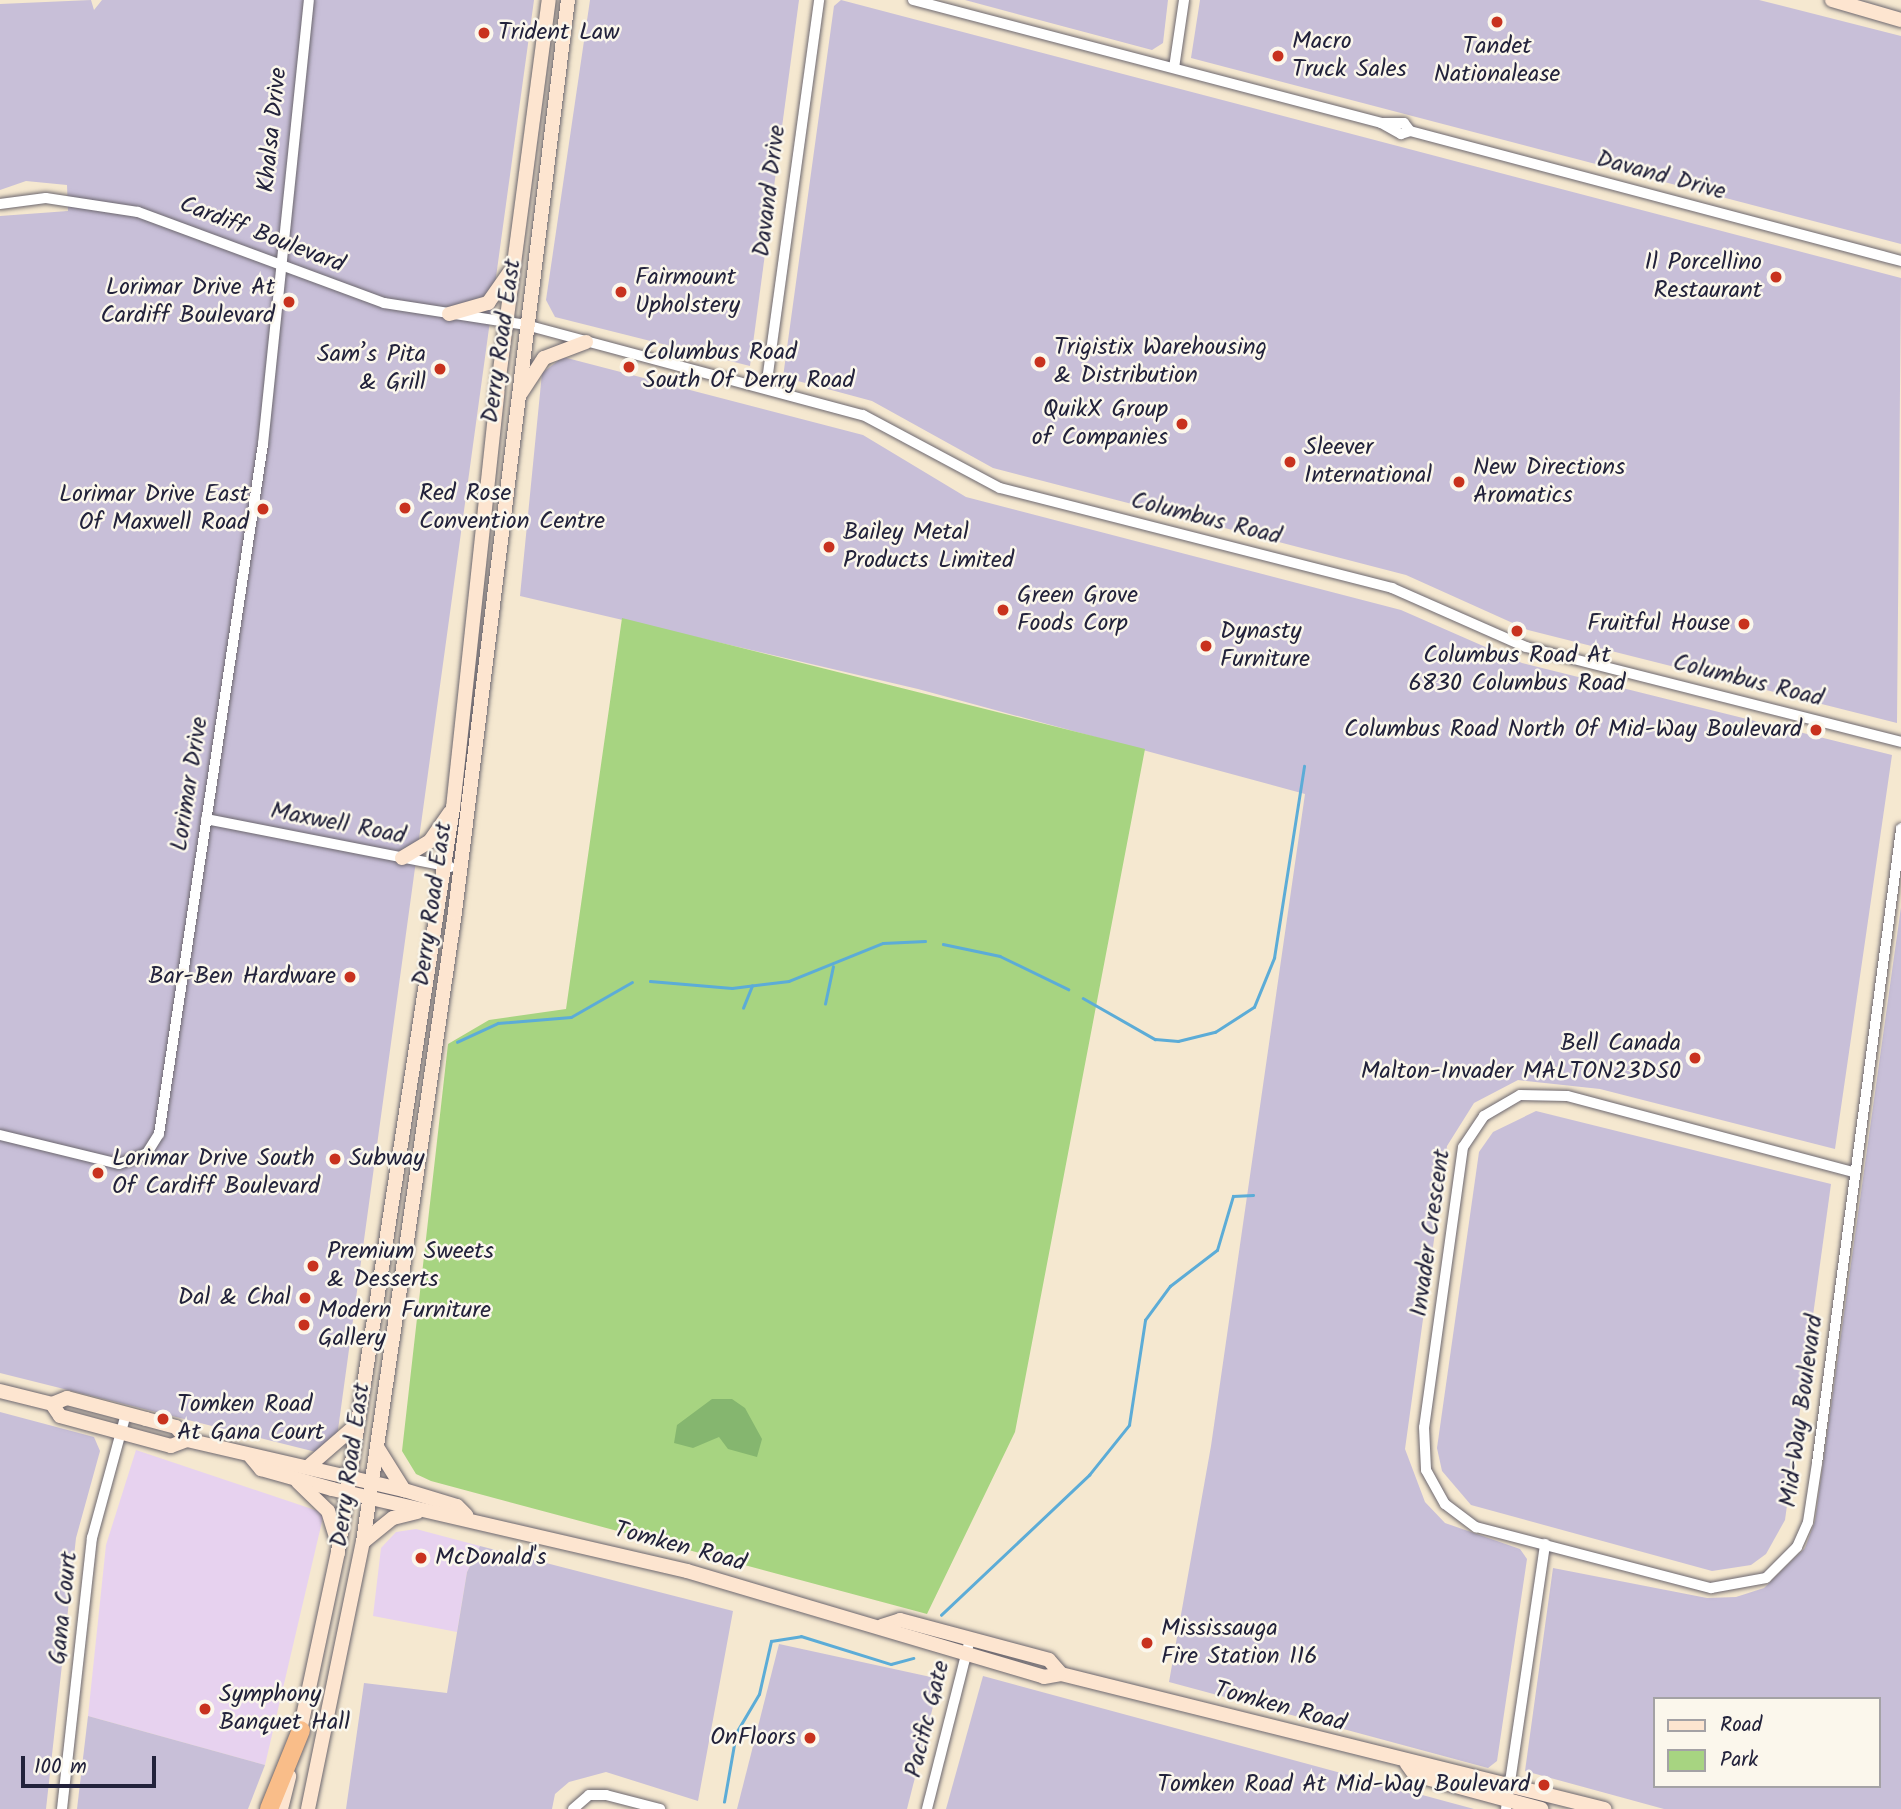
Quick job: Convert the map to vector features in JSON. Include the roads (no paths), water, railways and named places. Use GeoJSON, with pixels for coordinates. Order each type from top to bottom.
{"type":"FeatureCollection","features":[{"type":"Feature","properties":{"kind":"highway"},"geometry":{"type":"LineString","coordinates":[[269,1809],[301,1730]]}},
{"type":"Feature","properties":{"kind":"main road","name":"Derry Road East"},"geometry":{"type":"LineString","coordinates":[[281,1809],[317,1660],[338,1552],[355,1426],[453,808],[514,262],[549,0]]}},
{"type":"Feature","properties":{"kind":"main road","name":"Derry Road East"},"geometry":{"type":"LineString","coordinates":[[308,1809],[363,1542],[461,870],[516,400],[568,0]]}},
{"type":"Feature","properties":{"kind":"main road"},"geometry":{"type":"LineString","coordinates":[[1832,0],[1901,20]]}},
{"type":"Feature","properties":{"kind":"main road"},"geometry":{"type":"LineString","coordinates":[[449,314],[488,303],[514,262]]}},
{"type":"Feature","properties":{"kind":"main road"},"geometry":{"type":"LineString","coordinates":[[516,400],[544,358],[586,342]]}},
{"type":"Feature","properties":{"kind":"main road"},"geometry":{"type":"LineString","coordinates":[[402,858],[430,841],[453,808]]}},
{"type":"Feature","properties":{"kind":"main road","name":"Tomken Road"},"geometry":{"type":"LineString","coordinates":[[0,1391],[52,1404],[67,1398],[176,1427],[187,1440],[251,1457],[267,1454],[309,1466],[348,1485]]}},
{"type":"Feature","properties":{"kind":"main road","name":"Tomken Road"},"geometry":{"type":"LineString","coordinates":[[52,1404],[60,1416],[171,1446],[187,1440]]}},
{"type":"Feature","properties":{"kind":"main road"},"geometry":{"type":"LineString","coordinates":[[309,1466],[355,1426]]}},
{"type":"Feature","properties":{"kind":"main road"},"geometry":{"type":"LineString","coordinates":[[377,1447],[404,1490]]}},
{"type":"Feature","properties":{"kind":"main road","name":"Tomken Road"},"geometry":{"type":"LineString","coordinates":[[251,1457],[261,1469],[294,1478],[348,1485],[418,1511],[466,1515],[882,1626],[892,1634],[1044,1677],[1061,1674],[1407,1764],[1424,1762],[1604,1809]]}},
{"type":"Feature","properties":{"kind":"main road"},"geometry":{"type":"LineString","coordinates":[[294,1478],[328,1511],[338,1552]]}},
{"type":"Feature","properties":{"kind":"main road","name":"Tomken Road"},"geometry":{"type":"LineString","coordinates":[[370,1491],[404,1490],[457,1506],[466,1515]]}},
{"type":"Feature","properties":{"kind":"main road"},"geometry":{"type":"LineString","coordinates":[[363,1542],[393,1518],[418,1511]]}},
{"type":"Feature","properties":{"kind":"main road","name":"Tomken Road"},"geometry":{"type":"LineString","coordinates":[[882,1626],[900,1620],[1049,1660],[1061,1674]]}},
{"type":"Feature","properties":{"kind":"main road","name":"Tomken Road"},"geometry":{"type":"LineString","coordinates":[[1407,1764],[1415,1776],[1507,1805],[1541,1809]]}},
{"type":"Feature","properties":{"kind":"street","name":"Khalsa Drive"},"geometry":{"type":"LineString","coordinates":[[280,265],[309,0]]}},
{"type":"Feature","properties":{"kind":"street","name":"Davand Drive"},"geometry":{"type":"LineString","coordinates":[[766,388],[819,0]]}},
{"type":"Feature","properties":{"kind":"street","name":"Davand Drive"},"geometry":{"type":"LineString","coordinates":[[914,0],[1381,123],[1390,119],[1410,131],[1901,261]]}},
{"type":"Feature","properties":{"kind":"street"},"geometry":{"type":"LineString","coordinates":[[1174,68],[1184,0]]}},
{"type":"Feature","properties":{"kind":"street","name":"Cardiff Boulevard"},"geometry":{"type":"LineString","coordinates":[[0,204],[46,198],[138,212],[363,297],[449,314],[507,321]]}},
{"type":"Feature","properties":{"kind":"street","name":"Lorimar Drive"},"geometry":{"type":"LineString","coordinates":[[0,1135],[108,1164],[147,1153],[159,1134],[263,444],[280,265]]}},
{"type":"Feature","properties":{"kind":"street","name":"Columbus Road"},"geometry":{"type":"LineString","coordinates":[[507,321],[863,415],[1000,488],[1398,589],[1527,647],[1901,742]]}},
{"type":"Feature","properties":{"kind":"street","name":"Maxwell Road"},"geometry":{"type":"LineString","coordinates":[[206,819],[461,870]]}},
{"type":"Feature","properties":{"kind":"street","name":"Mid-Way Boulevard"},"geometry":{"type":"LineString","coordinates":[[1545,1545],[1711,1588],[1766,1578],[1797,1547],[1808,1522],[1901,828]]}},
{"type":"Feature","properties":{"kind":"street","name":"Invader Crescent"},"geometry":{"type":"LineString","coordinates":[[1545,1545],[1476,1527],[1445,1504],[1426,1470],[1424,1427],[1471,1130],[1520,1095],[1567,1096],[1853,1172]]}},
{"type":"Feature","properties":{"kind":"street","name":"Gana Court"},"geometry":{"type":"LineString","coordinates":[[62,1809],[93,1529],[126,1414]]}},
{"type":"Feature","properties":{"kind":"street"},"geometry":{"type":"LineString","coordinates":[[1507,1805],[1545,1545]]}},
{"type":"Feature","properties":{"kind":"street","name":"Pacific Gate"},"geometry":{"type":"LineString","coordinates":[[927,1809],[970,1639]]}},
{"type":"Feature","properties":{"kind":"street"},"geometry":{"type":"LineString","coordinates":[[573,1809],[589,1795],[606,1795],[660,1809]]}},
{"type":"Feature","properties":{"kind":"waterway"},"geometry":{"type":"LineString","coordinates":[[1083,998],[1155,1039],[1178,1041],[1215,1032],[1254,1007],[1274,958],[1304,766]]}},
{"type":"Feature","properties":{"kind":"waterway"},"geometry":{"type":"LineString","coordinates":[[650,981],[732,988],[789,981],[883,943],[925,941]]}},
{"type":"Feature","properties":{"kind":"waterway"},"geometry":{"type":"LineString","coordinates":[[943,944],[1000,956],[1068,989]]}},
{"type":"Feature","properties":{"kind":"waterway"},"geometry":{"type":"LineString","coordinates":[[825,1004],[833,967]]}},
{"type":"Feature","properties":{"kind":"waterway"},"geometry":{"type":"LineString","coordinates":[[457,1042],[498,1023],[571,1017],[632,982]]}},
{"type":"Feature","properties":{"kind":"waterway"},"geometry":{"type":"LineString","coordinates":[[743,1008],[752,986]]}},
{"type":"Feature","properties":{"kind":"waterway"},"geometry":{"type":"LineString","coordinates":[[941,1615],[1089,1475],[1129,1425],[1145,1320],[1170,1286],[1217,1250],[1233,1196],[1253,1195]]}},
{"type":"Feature","properties":{"kind":"waterway"},"geometry":{"type":"LineString","coordinates":[[724,1802],[736,1733],[759,1694],[771,1641],[801,1636],[891,1664],[913,1658]]}},
{"type":"Feature","properties":{"kind":"place","name":"Tandet Nationalease"},"geometry":{"type":"Point","coordinates":[1497,22]}},
{"type":"Feature","properties":{"kind":"place","name":"Trident Law"},"geometry":{"type":"Point","coordinates":[484,33]}},
{"type":"Feature","properties":{"kind":"place","name":"Macro Truck Sales"},"geometry":{"type":"Point","coordinates":[1278,56]}},
{"type":"Feature","properties":{"kind":"place","name":"Il Porcellino Restaurant"},"geometry":{"type":"Point","coordinates":[1776,277]}},
{"type":"Feature","properties":{"kind":"place","name":"Fairmount Upholstery"},"geometry":{"type":"Point","coordinates":[621,292]}},
{"type":"Feature","properties":{"kind":"place","name":"Lorimar Drive At Cardiff Boulevard"},"geometry":{"type":"Point","coordinates":[289,302]}},
{"type":"Feature","properties":{"kind":"place","name":"Trigistix Warehousing & Distribution"},"geometry":{"type":"Point","coordinates":[1040,362]}},
{"type":"Feature","properties":{"kind":"place","name":"Columbus Road South Of Derry Road"},"geometry":{"type":"Point","coordinates":[629,367]}},
{"type":"Feature","properties":{"kind":"place","name":"Sam’s Pita & Grill"},"geometry":{"type":"Point","coordinates":[440,369]}},
{"type":"Feature","properties":{"kind":"place","name":"QuikX Group of Companies"},"geometry":{"type":"Point","coordinates":[1182,424]}},
{"type":"Feature","properties":{"kind":"place","name":"Sleever International"},"geometry":{"type":"Point","coordinates":[1290,462]}},
{"type":"Feature","properties":{"kind":"place","name":"New Directions Aromatics"},"geometry":{"type":"Point","coordinates":[1459,482]}},
{"type":"Feature","properties":{"kind":"place","name":"Red Rose Convention Centre"},"geometry":{"type":"Point","coordinates":[405,508]}},
{"type":"Feature","properties":{"kind":"place","name":"Lorimar Drive East Of Maxwell Road"},"geometry":{"type":"Point","coordinates":[263,509]}},
{"type":"Feature","properties":{"kind":"place","name":"Bailey Metal Products Limited"},"geometry":{"type":"Point","coordinates":[829,547]}},
{"type":"Feature","properties":{"kind":"place","name":"Green Grove Foods Corp"},"geometry":{"type":"Point","coordinates":[1003,610]}},
{"type":"Feature","properties":{"kind":"place","name":"Fruitful House"},"geometry":{"type":"Point","coordinates":[1744,624]}},
{"type":"Feature","properties":{"kind":"place","name":"Columbus Road At 6830 Columbus Road"},"geometry":{"type":"Point","coordinates":[1517,631]}},
{"type":"Feature","properties":{"kind":"place","name":"Dynasty Furniture"},"geometry":{"type":"Point","coordinates":[1206,646]}},
{"type":"Feature","properties":{"kind":"place","name":"Columbus Road North Of Mid-Way Boulevard"},"geometry":{"type":"Point","coordinates":[1816,730]}},
{"type":"Feature","properties":{"kind":"place","name":"Bar-Ben Hardware"},"geometry":{"type":"Point","coordinates":[350,977]}},
{"type":"Feature","properties":{"kind":"place","name":"Bell Canada Malton-Invader MALTON23DS0"},"geometry":{"type":"Point","coordinates":[1695,1058]}},
{"type":"Feature","properties":{"kind":"place","name":"Subway"},"geometry":{"type":"Point","coordinates":[335,1159]}},
{"type":"Feature","properties":{"kind":"place","name":"Lorimar Drive South Of Cardiff Boulevard"},"geometry":{"type":"Point","coordinates":[98,1173]}},
{"type":"Feature","properties":{"kind":"place","name":"Premium Sweets & Desserts"},"geometry":{"type":"Point","coordinates":[313,1266]}},
{"type":"Feature","properties":{"kind":"place","name":"Dal & Chal"},"geometry":{"type":"Point","coordinates":[305,1298]}},
{"type":"Feature","properties":{"kind":"place","name":"Modern Furniture Gallery"},"geometry":{"type":"Point","coordinates":[304,1325]}},
{"type":"Feature","properties":{"kind":"place","name":"Tomken Road At Gana Court"},"geometry":{"type":"Point","coordinates":[163,1419]}},
{"type":"Feature","properties":{"kind":"place","name":"McDonald's"},"geometry":{"type":"Point","coordinates":[421,1558]}},
{"type":"Feature","properties":{"kind":"place","name":"Mississauga Fire Station 116"},"geometry":{"type":"Point","coordinates":[1147,1643]}},
{"type":"Feature","properties":{"kind":"place","name":"Symphony Banquet Hall"},"geometry":{"type":"Point","coordinates":[205,1709]}},
{"type":"Feature","properties":{"kind":"place","name":"OnFloors"},"geometry":{"type":"Point","coordinates":[810,1738]}},
{"type":"Feature","properties":{"kind":"place","name":"Tomken Road At Mid-Way Boulevard"},"geometry":{"type":"Point","coordinates":[1544,1785]}}]}
